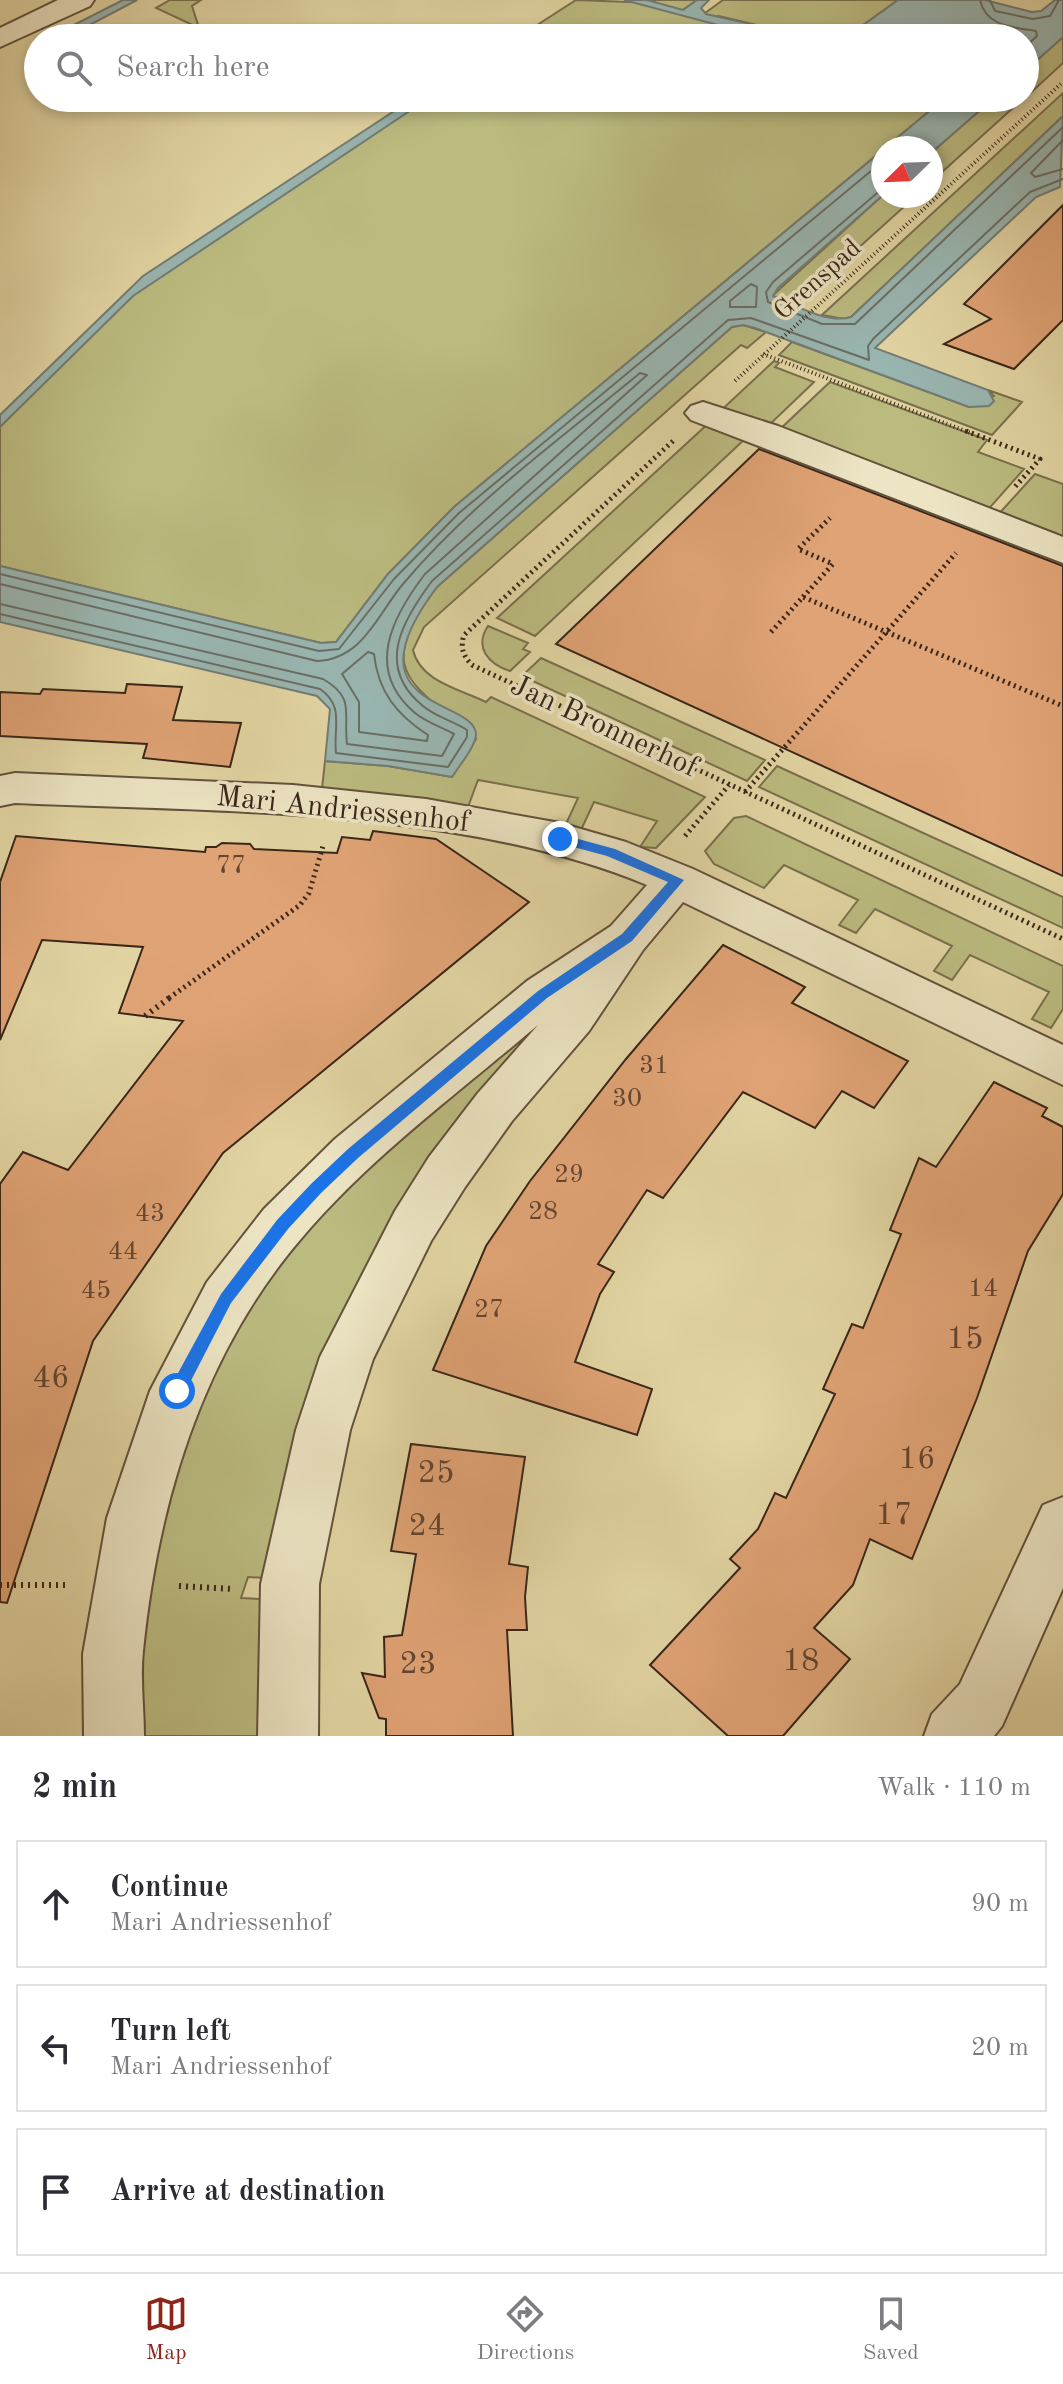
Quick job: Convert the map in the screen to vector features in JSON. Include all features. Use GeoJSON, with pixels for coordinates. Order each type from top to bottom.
{"type":"FeatureCollection","features":[{"type":"Feature","properties":{"kind":"street"},"geometry":{"type":"LineString","coordinates":[[31,24],[80,0]]}},
{"type":"Feature","properties":{"kind":"street"},"geometry":{"type":"LineString","coordinates":[[0,39],[24,27]]}},
{"type":"Feature","properties":{"kind":"street"},"geometry":{"type":"LineString","coordinates":[[703,413],[751,432],[765,434],[1063,551]]}},
{"type":"Feature","properties":{"kind":"street","name":"Mari Andriessenhof"},"geometry":{"type":"LineString","coordinates":[[0,791],[15,788],[334,804],[426,814],[560,839],[611,853],[666,875],[1063,1066]]}},
{"type":"Feature","properties":{"kind":"street"},"geometry":{"type":"LineString","coordinates":[[288,1736],[290,1584],[323,1430],[347,1357],[413,1226],[447,1172],[495,1107],[572,1018],[666,875]]}},
{"type":"Feature","properties":{"kind":"street"},"geometry":{"type":"LineString","coordinates":[[114,1736],[113,1654],[135,1518],[177,1391],[226,1298],[282,1224],[353,1153],[543,994],[627,938]]}},
{"type":"Feature","properties":{"kind":"street"},"geometry":{"type":"LineString","coordinates":[[954,1736],[981,1705],[1063,1524]]}},
{"type":"Feature","properties":{"kind":"path","name":"Grenspad"},"geometry":{"type":"LineString","coordinates":[[1039,104],[1063,82]]}},
{"type":"Feature","properties":{"kind":"path","name":"Grenspad"},"geometry":{"type":"LineString","coordinates":[[774,344],[1030,112]]}},
{"type":"Feature","properties":{"kind":"path","name":"Jan Bronnerhof"},"geometry":{"type":"LineString","coordinates":[[774,344],[464,635],[461,649],[472,665],[1063,939]]}},
{"type":"Feature","properties":{"kind":"path"},"geometry":{"type":"LineString","coordinates":[[745,792],[1040,459],[763,354]]}},
{"type":"Feature","properties":{"kind":"path"},"geometry":{"type":"LineString","coordinates":[[771,632],[833,564],[798,549],[830,518]]}},
{"type":"Feature","properties":{"kind":"path"},"geometry":{"type":"LineString","coordinates":[[803,597],[1063,706]]}},
{"type":"Feature","properties":{"kind":"path"},"geometry":{"type":"LineString","coordinates":[[666,875],[729,785]]}},
{"type":"Feature","properties":{"kind":"path"},"geometry":{"type":"LineString","coordinates":[[145,1016],[234,949],[300,905],[309,893],[334,804]]}},
{"type":"Feature","properties":{"kind":"green space"},"geometry":{"type":"Polygon","coordinates":[[[170,0],[201,0],[192,6],[198,24],[190,24],[156,8],[170,0]]]}},
{"type":"Feature","properties":{"kind":"green space"},"geometry":{"type":"Polygon","coordinates":[[[576,0],[656,3],[647,0],[697,0],[683,10],[701,16],[723,0],[898,0],[865,24],[752,24],[719,16],[703,20],[717,24],[539,24],[576,0]]]}},
{"type":"Feature","properties":{"kind":"green space"},"geometry":{"type":"Polygon","coordinates":[[[1063,37],[1063,63],[1039,85],[1039,58],[1063,37]]]}},
{"type":"Feature","properties":{"kind":"green space"},"geometry":{"type":"Polygon","coordinates":[[[1063,93],[1063,116],[851,317],[844,319],[822,315],[938,208],[943,208],[943,204],[1063,93]]]}},
{"type":"Feature","properties":{"kind":"green space"},"geometry":{"type":"Polygon","coordinates":[[[402,112],[928,112],[899,136],[871,136],[871,160],[454,507],[388,574],[336,642],[321,643],[0,566],[0,426],[123,303],[170,266],[402,112]]]}},
{"type":"Feature","properties":{"kind":"green space"},"geometry":{"type":"Polygon","coordinates":[[[978,112],[1008,112],[943,171],[943,143],[978,112]]]}},
{"type":"Feature","properties":{"kind":"green space"},"geometry":{"type":"Polygon","coordinates":[[[871,206],[903,208],[795,305],[772,296],[871,206]]]}},
{"type":"Feature","properties":{"kind":"green space"},"geometry":{"type":"Polygon","coordinates":[[[743,325],[766,332],[747,348],[741,345],[424,627],[413,650],[424,669],[442,683],[486,702],[491,697],[705,797],[656,848],[640,847],[657,821],[594,802],[581,830],[565,826],[578,798],[478,780],[468,807],[322,789],[325,761],[388,766],[452,777],[476,739],[433,703],[408,674],[404,658],[407,639],[417,616],[437,587],[732,327],[743,325]]]}},
{"type":"Feature","properties":{"kind":"green space"},"geometry":{"type":"Polygon","coordinates":[[[792,342],[969,407],[994,396],[988,390],[1022,402],[992,435],[779,355],[792,342]]]}},
{"type":"Feature","properties":{"kind":"green space"},"geometry":{"type":"Polygon","coordinates":[[[774,361],[779,363],[775,367],[814,382],[766,428],[716,415],[774,361]]]}},
{"type":"Feature","properties":{"kind":"green space"},"geometry":{"type":"Polygon","coordinates":[[[830,382],[987,440],[978,452],[1024,469],[985,513],[777,432],[830,382]]]}},
{"type":"Feature","properties":{"kind":"green space"},"geometry":{"type":"Polygon","coordinates":[[[711,421],[748,436],[535,636],[497,618],[711,421]]]}},
{"type":"Feature","properties":{"kind":"green space"},"geometry":{"type":"Polygon","coordinates":[[[1035,474],[1063,484],[1063,543],[996,517],[1035,474]]]}},
{"type":"Feature","properties":{"kind":"green space"},"geometry":{"type":"Polygon","coordinates":[[[488,626],[528,643],[523,649],[530,652],[510,671],[495,664],[483,648],[482,641],[488,626]]]}},
{"type":"Feature","properties":{"kind":"green space"},"geometry":{"type":"Polygon","coordinates":[[[541,658],[765,760],[747,781],[522,676],[541,658]]]}},
{"type":"Feature","properties":{"kind":"green space"},"geometry":{"type":"Polygon","coordinates":[[[777,766],[1063,897],[1063,928],[759,787],[777,766]]]}},
{"type":"Feature","properties":{"kind":"green space"},"geometry":{"type":"Polygon","coordinates":[[[746,816],[1063,966],[1063,1009],[1051,1028],[1032,1019],[1049,992],[970,955],[952,980],[934,971],[952,946],[875,909],[856,933],[839,925],[858,900],[784,865],[764,888],[714,864],[705,851],[734,818],[746,816]]]}},
{"type":"Feature","properties":{"kind":"green space"},"geometry":{"type":"Polygon","coordinates":[[[564,1003],[462,1130],[281,1579],[248,1577],[241,1598],[278,1600],[273,1736],[130,1736],[136,1592],[151,1593],[183,1411],[308,1211],[564,1003]]]}},
{"type":"Feature","properties":{"kind":"water"},"geometry":{"type":"Polygon","coordinates":[[[123,0],[137,0],[92,24],[76,24],[123,0]]]}},
{"type":"Feature","properties":{"kind":"water"},"geometry":{"type":"Polygon","coordinates":[[[624,0],[647,0],[683,10],[697,0],[709,0],[701,8],[706,14],[751,24],[714,24],[624,0]]]}},
{"type":"Feature","properties":{"kind":"water"},"geometry":{"type":"Polygon","coordinates":[[[898,0],[985,0],[1032,12],[1041,11],[1055,0],[1063,0],[1063,37],[1039,58],[1039,24],[865,24],[898,0]]]}},
{"type":"Feature","properties":{"kind":"water"},"geometry":{"type":"Polygon","coordinates":[[[393,112],[408,112],[133,296],[0,427],[0,415],[143,276],[393,112]]]}},
{"type":"Feature","properties":{"kind":"water"},"geometry":{"type":"Polygon","coordinates":[[[928,112],[978,112],[943,143],[943,136],[899,136],[928,112]]]}},
{"type":"Feature","properties":{"kind":"water"},"geometry":{"type":"Polygon","coordinates":[[[1063,116],[1060,187],[1036,197],[875,348],[988,390],[994,401],[989,406],[969,407],[755,328],[743,325],[732,327],[437,587],[412,627],[403,657],[408,679],[421,694],[470,722],[476,734],[470,750],[452,777],[388,766],[325,761],[330,709],[317,696],[0,622],[0,566],[321,643],[336,642],[388,574],[454,507],[871,160],[871,206],[778,288],[773,296],[822,316],[851,317],[1063,116]]]}},
{"type":"Feature","properties":{"kind":"building"},"geometry":{"type":"Polygon","coordinates":[[[1063,205],[1063,320],[1014,369],[944,344],[991,319],[964,304],[1063,205]]]}},
{"type":"Feature","properties":{"kind":"building"},"geometry":{"type":"Polygon","coordinates":[[[759,449],[1063,566],[1063,876],[556,644],[759,449]]]}},
{"type":"Feature","properties":{"kind":"building"},"geometry":{"type":"Polygon","coordinates":[[[127,684],[182,687],[173,720],[241,723],[230,767],[143,758],[147,744],[0,736],[0,692],[40,694],[43,689],[125,693],[127,684]]]}},
{"type":"Feature","properties":{"kind":"building"},"geometry":{"type":"Polygon","coordinates":[[[373,831],[436,839],[529,902],[223,1153],[93,1341],[7,1603],[0,1602],[0,1184],[23,1152],[68,1170],[183,1021],[119,1013],[143,947],[42,940],[0,1040],[0,882],[16,836],[205,852],[206,847],[216,847],[222,843],[250,844],[254,849],[337,853],[342,837],[370,840],[373,831]]]}},
{"type":"Feature","properties":{"kind":"building"},"geometry":{"type":"Polygon","coordinates":[[[723,945],[805,987],[792,1003],[908,1061],[874,1108],[842,1091],[815,1128],[743,1092],[663,1198],[647,1190],[598,1264],[614,1272],[600,1294],[575,1362],[652,1389],[637,1435],[433,1370],[486,1246],[530,1181],[626,1059],[723,945]]]}},
{"type":"Feature","properties":{"kind":"building"},"geometry":{"type":"Polygon","coordinates":[[[994,1082],[1047,1108],[1042,1116],[1063,1127],[1063,1194],[1028,1251],[977,1398],[912,1559],[870,1539],[853,1585],[814,1628],[850,1659],[783,1736],[728,1736],[650,1665],[740,1568],[730,1559],[758,1529],[775,1493],[786,1498],[835,1394],[823,1389],[852,1324],[863,1328],[901,1234],[890,1230],[919,1158],[936,1167],[994,1082]]]}},
{"type":"Feature","properties":{"kind":"building"},"geometry":{"type":"Polygon","coordinates":[[[411,1444],[525,1457],[509,1564],[528,1567],[525,1597],[527,1630],[507,1630],[513,1736],[386,1736],[386,1719],[379,1718],[362,1673],[385,1677],[384,1637],[402,1635],[416,1554],[391,1551],[411,1444]]]}},
{"type":"Feature","properties":{"kind":"route"},"geometry":{"type":"LineString","coordinates":[[177,1391],[226,1298],[282,1224],[316,1189],[353,1153],[543,994],[627,938],[677,880],[611,853],[560,839]]}}]}
